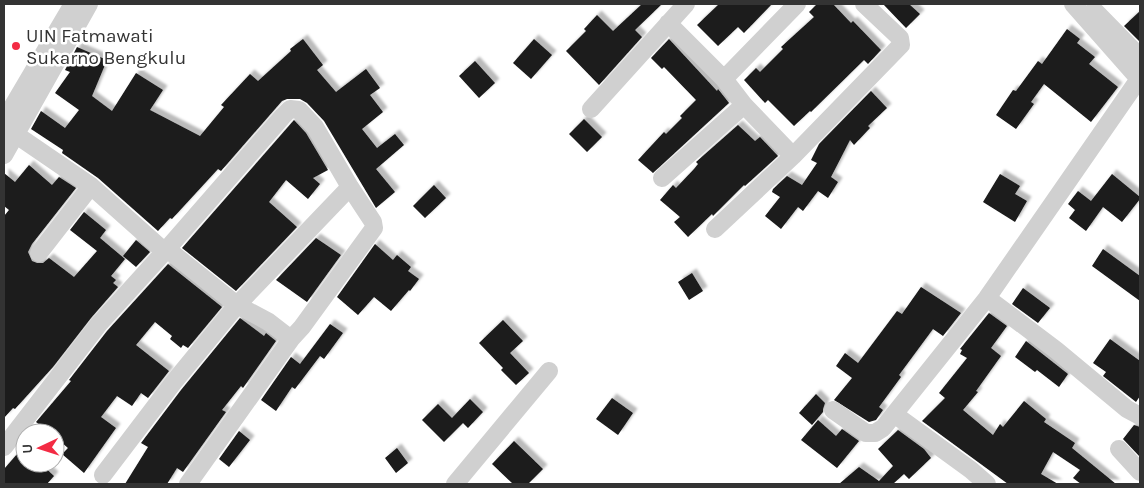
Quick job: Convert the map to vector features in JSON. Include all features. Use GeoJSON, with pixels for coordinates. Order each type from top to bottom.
{"type":"FeatureCollection","features":[{"type":"Feature","properties":{"kind":"street"},"geometry":{"type":"LineString","coordinates":[[4,155],[8,128],[73,4]]}},
{"type":"Feature","properties":{"kind":"street"},"geometry":{"type":"LineString","coordinates":[[8,128],[89,4]]}},
{"type":"Feature","properties":{"kind":"street"},"geometry":{"type":"LineString","coordinates":[[590,110],[686,4]]}},
{"type":"Feature","properties":{"kind":"street"},"geometry":{"type":"LineString","coordinates":[[724,78],[797,4]]}},
{"type":"Feature","properties":{"kind":"street"},"geometry":{"type":"LineString","coordinates":[[715,229],[793,156],[901,45],[900,38],[864,4]]}},
{"type":"Feature","properties":{"kind":"street"},"geometry":{"type":"LineString","coordinates":[[833,410],[859,429],[870,434],[883,428],[987,298],[1140,80],[1073,4]]}},
{"type":"Feature","properties":{"kind":"street"},"geometry":{"type":"LineString","coordinates":[[1089,4],[1140,57]]}},
{"type":"Feature","properties":{"kind":"street"},"geometry":{"type":"LineString","coordinates":[[668,23],[724,78],[744,104],[793,156]]}},
{"type":"Feature","properties":{"kind":"street"},"geometry":{"type":"LineString","coordinates":[[662,178],[744,104]]}},
{"type":"Feature","properties":{"kind":"street"},"geometry":{"type":"LineString","coordinates":[[4,447],[98,324],[290,109],[299,110],[315,127],[373,222],[374,228],[302,327],[290,338],[188,484]]}},
{"type":"Feature","properties":{"kind":"street"},"geometry":{"type":"LineString","coordinates":[[8,128],[91,186],[166,250],[237,306],[269,322],[290,338]]}},
{"type":"Feature","properties":{"kind":"street"},"geometry":{"type":"LineString","coordinates":[[38,253],[91,186]]}},
{"type":"Feature","properties":{"kind":"street"},"geometry":{"type":"LineString","coordinates":[[103,475],[173,383],[237,306],[350,187]]}},
{"type":"Feature","properties":{"kind":"street"},"geometry":{"type":"LineString","coordinates":[[987,298],[1056,350],[1127,409],[1140,416]]}},
{"type":"Feature","properties":{"kind":"street"},"geometry":{"type":"LineString","coordinates":[[454,484],[550,371]]}},
{"type":"Feature","properties":{"kind":"street"},"geometry":{"type":"LineString","coordinates":[[894,414],[971,470],[986,484]]}},
{"type":"Feature","properties":{"kind":"street"},"geometry":{"type":"LineString","coordinates":[[1119,448],[1140,472]]}},
{"type":"Feature","properties":{"kind":"building"},"geometry":{"type":"Polygon","coordinates":[[[642,4],[662,4],[635,30],[642,37],[599,85],[566,51],[586,31],[584,29],[597,15],[613,31],[642,4]]]}},
{"type":"Feature","properties":{"kind":"building"},"geometry":{"type":"Polygon","coordinates":[[[719,4],[772,4],[744,33],[738,27],[718,46],[697,25],[719,4]]]}},
{"type":"Feature","properties":{"kind":"building"},"geometry":{"type":"Polygon","coordinates":[[[817,4],[833,4],[851,23],[853,21],[881,50],[868,64],[864,60],[794,126],[768,100],[765,103],[744,80],[756,68],[760,72],[783,49],[781,47],[814,17],[809,12],[817,4]]]}},
{"type":"Feature","properties":{"kind":"building"},"geometry":{"type":"Polygon","coordinates":[[[883,4],[909,4],[920,14],[906,28],[883,4]]]}},
{"type":"Feature","properties":{"kind":"building"},"geometry":{"type":"Polygon","coordinates":[[[1140,11],[1140,42],[1124,26],[1140,11]]]}},
{"type":"Feature","properties":{"kind":"building"},"geometry":{"type":"Polygon","coordinates":[[[1067,29],[1080,39],[1077,43],[1095,57],[1089,64],[1118,87],[1091,122],[1044,84],[1031,102],[1034,104],[1016,129],[996,115],[1013,90],[1016,91],[1038,61],[1042,64],[1067,29]]]}},
{"type":"Feature","properties":{"kind":"building"},"geometry":{"type":"Polygon","coordinates":[[[303,39],[323,65],[317,70],[336,92],[366,69],[380,88],[370,95],[383,112],[362,129],[377,148],[395,134],[404,145],[376,169],[395,192],[376,208],[324,121],[307,103],[300,99],[282,101],[221,171],[218,169],[172,219],[170,218],[158,231],[98,178],[62,153],[63,150],[31,129],[41,111],[65,128],[79,110],[55,93],[70,72],[65,70],[77,47],[107,60],[92,96],[112,111],[136,73],[163,90],[150,110],[200,136],[224,107],[221,105],[250,74],[258,81],[291,51],[290,49],[303,39]]]}},
{"type":"Feature","properties":{"kind":"building"},"geometry":{"type":"Polygon","coordinates":[[[534,39],[552,55],[531,79],[513,63],[534,39]]]}},
{"type":"Feature","properties":{"kind":"building"},"geometry":{"type":"Polygon","coordinates":[[[669,39],[717,91],[718,89],[729,103],[653,173],[638,160],[664,132],[666,134],[682,118],[680,116],[696,100],[664,67],[662,69],[651,58],[669,39]]]}},
{"type":"Feature","properties":{"kind":"building"},"geometry":{"type":"Polygon","coordinates":[[[475,61],[495,83],[479,98],[459,76],[475,61]]]}},
{"type":"Feature","properties":{"kind":"building"},"geometry":{"type":"Polygon","coordinates":[[[871,91],[887,108],[868,126],[870,128],[854,145],[850,140],[831,177],[838,182],[828,198],[818,191],[803,211],[798,207],[781,229],[765,216],[780,197],[772,192],[773,189],[787,176],[802,185],[817,163],[811,160],[819,144],[871,91]]]}},
{"type":"Feature","properties":{"kind":"building"},"geometry":{"type":"Polygon","coordinates":[[[584,119],[602,137],[587,152],[569,134],[584,119]]]}},
{"type":"Feature","properties":{"kind":"building"},"geometry":{"type":"Polygon","coordinates":[[[294,120],[306,133],[328,170],[313,178],[320,184],[308,199],[286,180],[269,202],[297,227],[236,291],[182,248],[294,120]]]}},
{"type":"Feature","properties":{"kind":"building"},"geometry":{"type":"Polygon","coordinates":[[[738,125],[755,141],[760,137],[778,156],[688,237],[674,222],[680,217],[660,200],[673,185],[676,188],[694,169],[698,164],[696,162],[738,125]]]}},
{"type":"Feature","properties":{"kind":"building"},"geometry":{"type":"Polygon","coordinates":[[[29,165],[52,185],[59,177],[76,188],[32,244],[28,252],[32,261],[43,263],[49,258],[74,277],[97,251],[70,230],[84,212],[106,230],[100,238],[125,259],[111,276],[116,280],[113,283],[118,287],[53,367],[15,409],[13,408],[4,418],[4,216],[9,210],[4,206],[4,173],[15,182],[29,165]]]}},
{"type":"Feature","properties":{"kind":"building"},"geometry":{"type":"Polygon","coordinates":[[[1000,174],[1020,186],[1015,194],[1027,201],[1015,222],[983,202],[1000,174]]]}},
{"type":"Feature","properties":{"kind":"building"},"geometry":{"type":"Polygon","coordinates":[[[1112,174],[1140,199],[1122,222],[1103,207],[1086,231],[1069,218],[1075,210],[1068,204],[1078,191],[1091,201],[1112,174]]]}},
{"type":"Feature","properties":{"kind":"building"},"geometry":{"type":"Polygon","coordinates":[[[434,185],[446,198],[425,218],[413,206],[434,185]]]}},
{"type":"Feature","properties":{"kind":"building"},"geometry":{"type":"Polygon","coordinates":[[[316,238],[341,255],[307,302],[276,280],[316,238]]]}},
{"type":"Feature","properties":{"kind":"building"},"geometry":{"type":"Polygon","coordinates":[[[136,240],[150,252],[136,267],[123,256],[136,240]]]}},
{"type":"Feature","properties":{"kind":"building"},"geometry":{"type":"Polygon","coordinates":[[[375,244],[393,260],[397,255],[411,267],[408,271],[419,279],[391,311],[374,297],[358,315],[337,297],[375,244]]]}},
{"type":"Feature","properties":{"kind":"building"},"geometry":{"type":"Polygon","coordinates":[[[1103,249],[1140,276],[1140,301],[1092,266],[1103,249]]]}},
{"type":"Feature","properties":{"kind":"building"},"geometry":{"type":"Polygon","coordinates":[[[168,264],[222,307],[188,348],[183,345],[181,348],[170,339],[172,336],[155,322],[136,345],[169,371],[148,398],[141,393],[132,406],[117,396],[101,417],[116,428],[84,473],[65,457],[65,451],[68,448],[65,445],[65,423],[36,422],[71,381],[69,380],[107,331],[168,264]]]}},
{"type":"Feature","properties":{"kind":"building"},"geometry":{"type":"Polygon","coordinates":[[[692,273],[703,291],[689,300],[678,282],[692,273]]]}},
{"type":"Feature","properties":{"kind":"building"},"geometry":{"type":"Polygon","coordinates":[[[921,287],[961,313],[943,336],[933,329],[899,375],[901,377],[879,407],[883,410],[876,420],[869,422],[834,400],[852,378],[836,366],[845,353],[858,363],[897,311],[902,314],[921,287]]]}},
{"type":"Feature","properties":{"kind":"building"},"geometry":{"type":"Polygon","coordinates":[[[1023,288],[1050,308],[1038,323],[1012,304],[1023,288]]]}},
{"type":"Feature","properties":{"kind":"building"},"geometry":{"type":"Polygon","coordinates":[[[989,313],[1007,326],[991,348],[1001,356],[976,391],[978,392],[963,410],[993,435],[1000,424],[1003,427],[1024,401],[1046,419],[1044,422],[1075,443],[1072,448],[1116,484],[1081,484],[1073,478],[1080,470],[1053,452],[1041,474],[1058,484],[1008,484],[922,421],[945,398],[939,393],[967,358],[960,354],[962,350],[960,349],[989,313]]]}},
{"type":"Feature","properties":{"kind":"building"},"geometry":{"type":"Polygon","coordinates":[[[240,318],[264,336],[266,333],[276,341],[243,388],[241,386],[222,410],[226,412],[183,472],[177,468],[167,484],[125,484],[148,447],[141,443],[181,390],[240,318]]]}},
{"type":"Feature","properties":{"kind":"building"},"geometry":{"type":"Polygon","coordinates":[[[503,320],[523,341],[510,353],[529,373],[516,385],[479,343],[503,320]]]}},
{"type":"Feature","properties":{"kind":"building"},"geometry":{"type":"Polygon","coordinates":[[[330,324],[343,333],[324,359],[320,356],[295,389],[292,387],[276,411],[261,400],[291,357],[300,364],[330,324]]]}},
{"type":"Feature","properties":{"kind":"building"},"geometry":{"type":"Polygon","coordinates":[[[1110,339],[1140,361],[1140,396],[1136,402],[1103,376],[1106,372],[1093,363],[1110,339]]]}},
{"type":"Feature","properties":{"kind":"building"},"geometry":{"type":"Polygon","coordinates":[[[1026,341],[1068,374],[1059,387],[1037,370],[1035,372],[1015,357],[1026,341]]]}},
{"type":"Feature","properties":{"kind":"building"},"geometry":{"type":"Polygon","coordinates":[[[816,394],[825,403],[823,412],[812,425],[799,413],[816,394]]]}},
{"type":"Feature","properties":{"kind":"building"},"geometry":{"type":"Polygon","coordinates":[[[612,398],[633,413],[618,435],[596,419],[612,398]]]}},
{"type":"Feature","properties":{"kind":"building"},"geometry":{"type":"Polygon","coordinates":[[[470,399],[483,412],[468,428],[463,423],[444,442],[422,420],[438,404],[452,418],[470,399]]]}},
{"type":"Feature","properties":{"kind":"building"},"geometry":{"type":"Polygon","coordinates":[[[818,420],[836,436],[842,429],[859,441],[837,468],[801,440],[818,420]]]}},
{"type":"Feature","properties":{"kind":"building"},"geometry":{"type":"Polygon","coordinates":[[[1134,425],[1140,427],[1140,457],[1123,439],[1134,425]]]}},
{"type":"Feature","properties":{"kind":"building"},"geometry":{"type":"Polygon","coordinates":[[[898,430],[924,449],[931,458],[909,479],[904,474],[893,484],[839,484],[859,467],[879,481],[893,466],[878,449],[898,430]]]}},
{"type":"Feature","properties":{"kind":"building"},"geometry":{"type":"Polygon","coordinates":[[[239,431],[250,440],[229,467],[219,459],[239,431]]]}},
{"type":"Feature","properties":{"kind":"building"},"geometry":{"type":"Polygon","coordinates":[[[514,441],[543,469],[528,484],[513,484],[492,464],[514,441]]]}},
{"type":"Feature","properties":{"kind":"building"},"geometry":{"type":"Polygon","coordinates":[[[397,448],[408,463],[396,473],[385,458],[397,448]]]}},
{"type":"Feature","properties":{"kind":"building"},"geometry":{"type":"Polygon","coordinates":[[[15,456],[15,473],[51,473],[54,476],[47,484],[4,484],[4,469],[15,456]]]}},
{"type":"Feature","properties":{"kind":"place","name":"UIN Fatmawati Sukarno Bengkulu"},"geometry":{"type":"Point","coordinates":[16,46]}}]}
